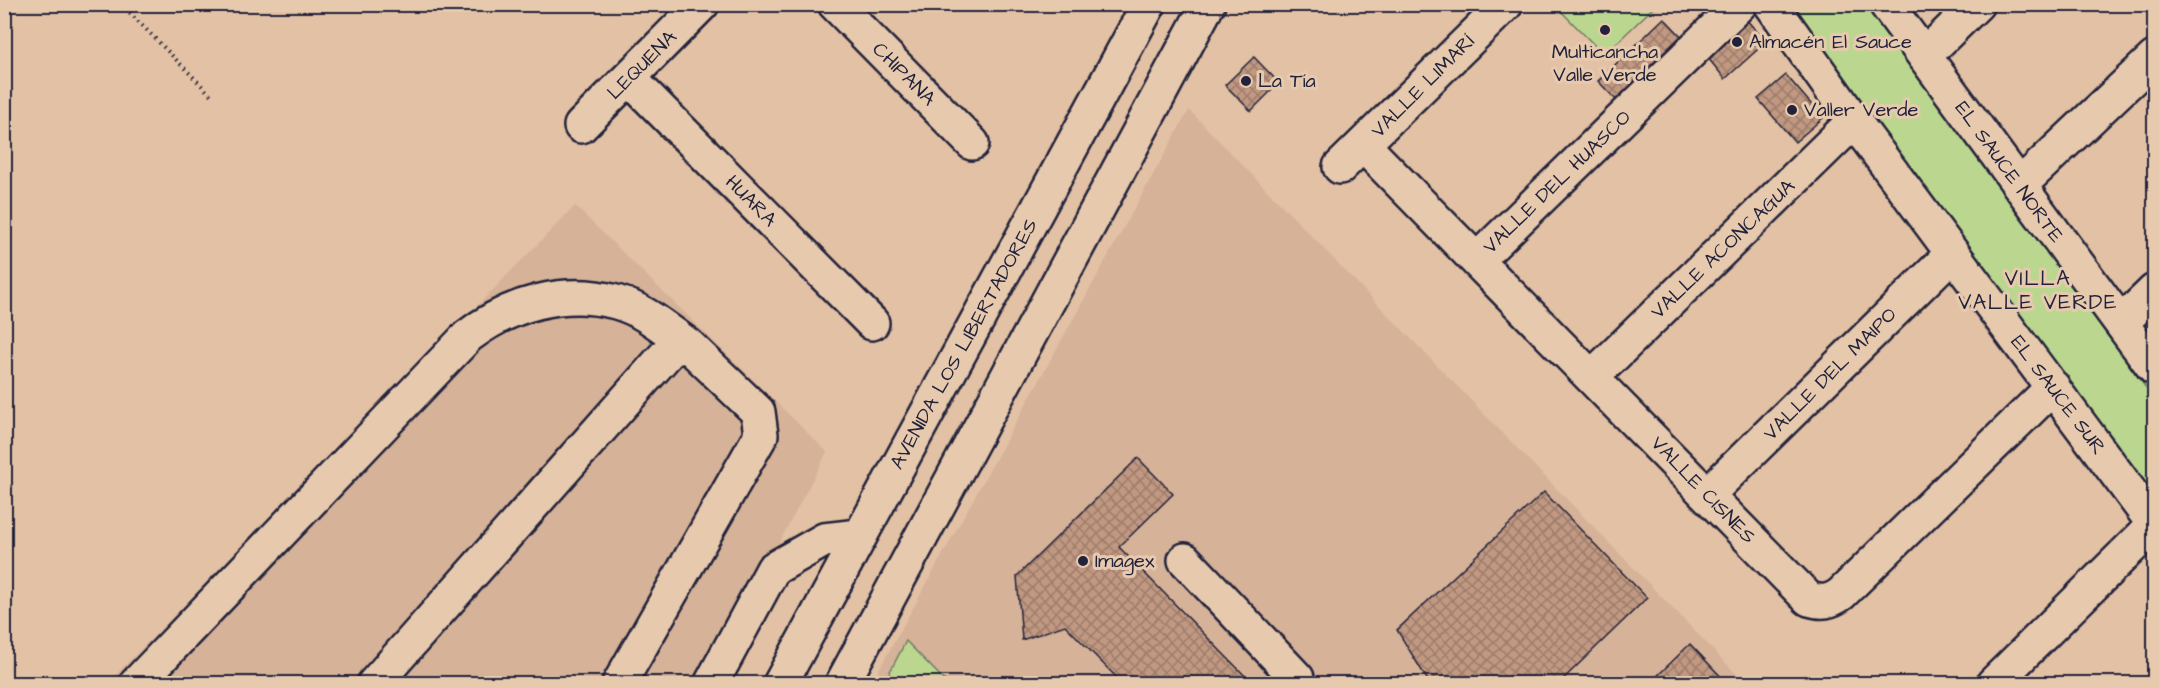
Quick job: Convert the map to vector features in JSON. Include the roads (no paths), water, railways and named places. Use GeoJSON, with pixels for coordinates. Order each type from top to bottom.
{"type":"FeatureCollection","features":[{"type":"Feature","properties":{"kind":"street","name":"LEQUENA"},"geometry":{"type":"LineString","coordinates":[[581,126],[702,4]]}},
{"type":"Feature","properties":{"kind":"street","name":"CHIPANA"},"geometry":{"type":"LineString","coordinates":[[835,4],[972,143]]}},
{"type":"Feature","properties":{"kind":"street","name":"AVENIDA LOS LIBERTADORES"},"geometry":{"type":"LineString","coordinates":[[780,684],[1149,4]]}},
{"type":"Feature","properties":{"kind":"street"},"geometry":{"type":"LineString","coordinates":[[842,684],[1208,4]]}},
{"type":"Feature","properties":{"kind":"street","name":"VALLE LIMARÍ"},"geometry":{"type":"LineString","coordinates":[[1352,156],[1506,4]]}},
{"type":"Feature","properties":{"kind":"street","name":"VALLE DEL HUASCO"},"geometry":{"type":"LineString","coordinates":[[1477,260],[1740,4]]}},
{"type":"Feature","properties":{"kind":"street","name":"EL SAUCE SUR"},"geometry":{"type":"LineString","coordinates":[[1771,4],[1854,121],[2154,525]]}},
{"type":"Feature","properties":{"kind":"street","name":"EL SAUCE NORTE"},"geometry":{"type":"LineString","coordinates":[[1886,4],[2154,368]]}},
{"type":"Feature","properties":{"kind":"street"},"geometry":{"type":"LineString","coordinates":[[1924,56],[1977,4]]}},
{"type":"Feature","properties":{"kind":"street"},"geometry":{"type":"LineString","coordinates":[[2020,185],[2154,58]]}},
{"type":"Feature","properties":{"kind":"street","name":"HUARA"},"geometry":{"type":"LineString","coordinates":[[629,78],[872,323]]}},
{"type":"Feature","properties":{"kind":"street","name":"VALLE ACONCAGUA"},"geometry":{"type":"LineString","coordinates":[[1592,377],[1854,121]]}},
{"type":"Feature","properties":{"kind":"street","name":"VALLE CISNES"},"geometry":{"type":"LineString","coordinates":[[1352,156],[1477,260],[1809,600],[1820,603],[1832,601],[2053,387]]}},
{"type":"Feature","properties":{"kind":"street","name":"VALLE DEL MAIPO"},"geometry":{"type":"LineString","coordinates":[[1708,494],[1952,254]]}},
{"type":"Feature","properties":{"kind":"street"},"geometry":{"type":"LineString","coordinates":[[2121,322],[2154,291]]}},
{"type":"Feature","properties":{"kind":"street"},"geometry":{"type":"LineString","coordinates":[[136,684],[443,362],[484,323],[507,311],[539,300],[581,298],[624,306],[639,312],[688,345],[758,412],[761,435],[619,684]]}},
{"type":"Feature","properties":{"kind":"street"},"geometry":{"type":"LineString","coordinates":[[374,684],[671,349],[688,345]]}},
{"type":"Feature","properties":{"kind":"street"},"geometry":{"type":"LineString","coordinates":[[1993,684],[2154,525]]}},
{"type":"Feature","properties":{"kind":"street"},"geometry":{"type":"LineString","coordinates":[[711,684],[773,569],[824,540],[859,536]]}},
{"type":"Feature","properties":{"kind":"street"},"geometry":{"type":"LineString","coordinates":[[1185,560],[1297,678],[1297,684]]}},
{"type":"Feature","properties":{"kind":"place","name":"Multicancha Valle Verde"},"geometry":{"type":"Point","coordinates":[1605,30]}},
{"type":"Feature","properties":{"kind":"place","name":"Almacén El Sauce"},"geometry":{"type":"Point","coordinates":[1737,42]}},
{"type":"Feature","properties":{"kind":"place","name":"La Tía"},"geometry":{"type":"Point","coordinates":[1246,81]}},
{"type":"Feature","properties":{"kind":"place","name":"Valler Verde"},"geometry":{"type":"Point","coordinates":[1792,110]}},
{"type":"Feature","properties":{"kind":"place","name":"Imagex"},"geometry":{"type":"Point","coordinates":[1083,561]}},
{"type":"Feature","properties":{"kind":"district","name":"VILLA VALLE VERDE"},"geometry":{"type":"Point","coordinates":[2038,290]}}]}
